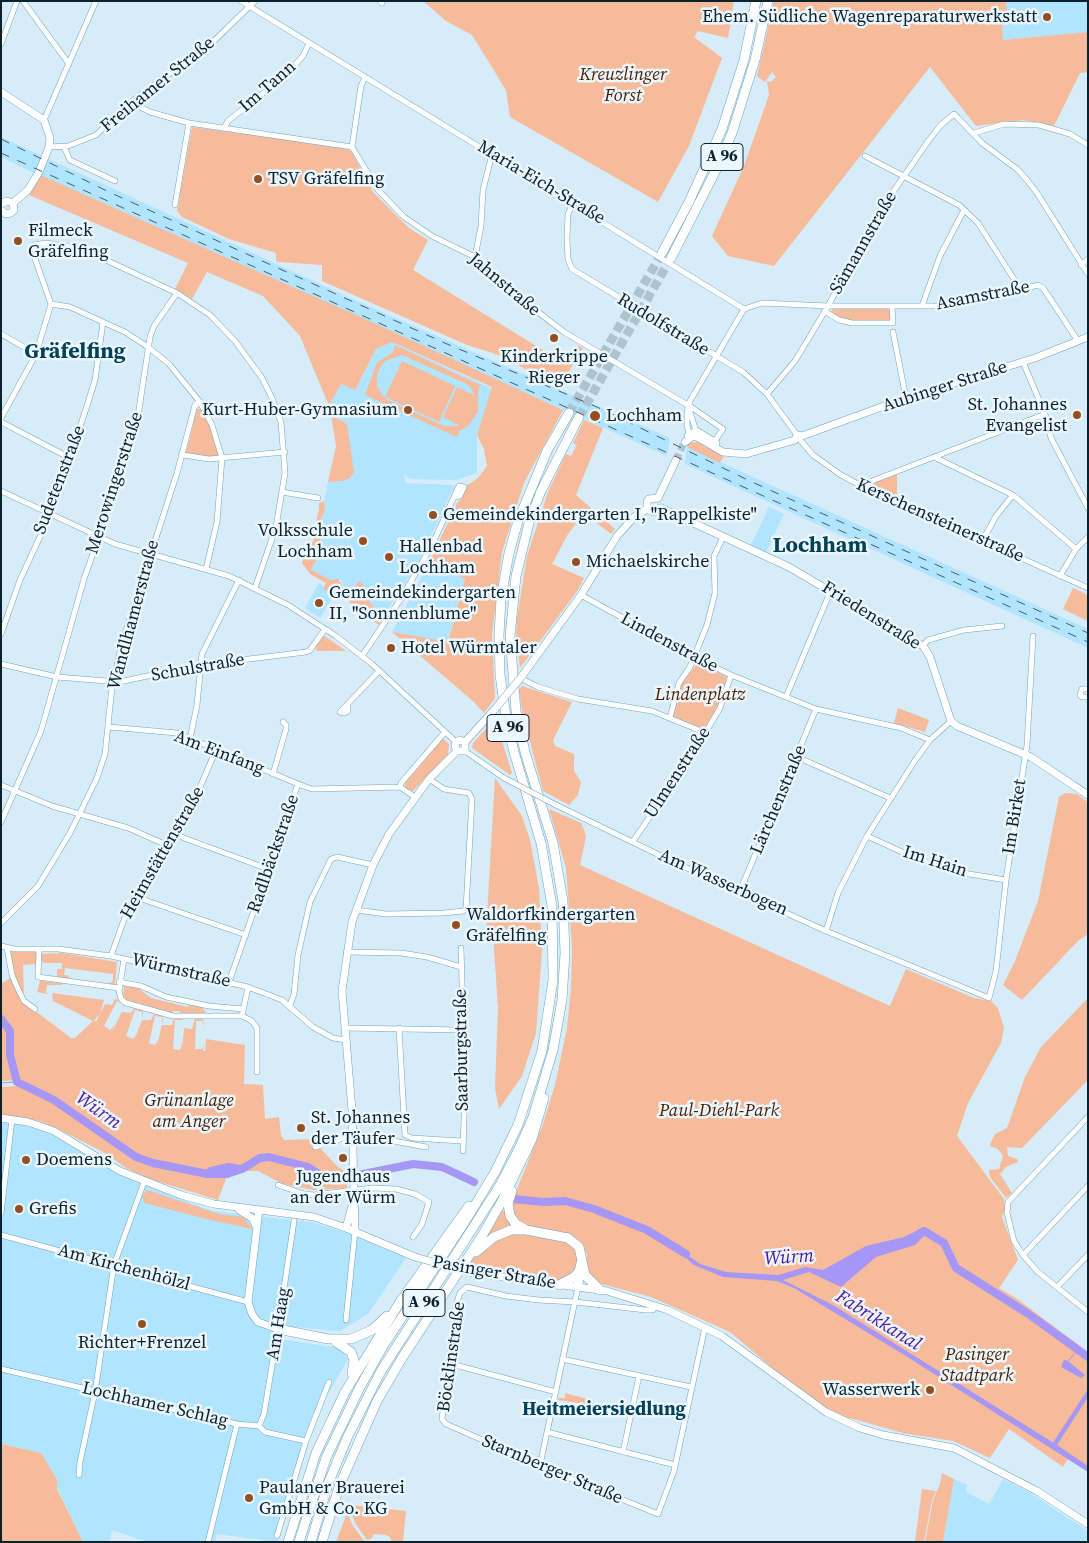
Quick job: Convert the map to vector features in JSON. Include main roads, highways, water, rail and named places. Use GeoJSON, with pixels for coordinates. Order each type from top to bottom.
{"type":"FeatureCollection","features":[{"type":"Feature","properties":{"kind":"highway","name":"A 96"},"geometry":{"type":"LineString","coordinates":[[671,258],[716,170],[732,133],[756,60],[768,1]]}},
{"type":"Feature","properties":{"kind":"highway","name":"A 96"},"geometry":{"type":"LineString","coordinates":[[662,252],[689,202],[722,129],[744,60],[756,3]]}},
{"type":"Feature","properties":{"kind":"highway","name":"A 96"},"geometry":{"type":"LineString","coordinates":[[299,1542],[326,1458],[360,1387],[383,1346],[466,1220],[495,1172],[518,1125],[542,1051],[550,1008],[554,952],[552,906],[545,859],[506,717],[500,674],[501,598],[509,553],[518,522],[547,451],[569,413]]}},
{"type":"Feature","properties":{"kind":"highway","name":"A 96"},"geometry":{"type":"LineString","coordinates":[[311,1542],[328,1484],[368,1395],[499,1187],[519,1149],[548,1070],[563,990],[565,953],[563,901],[553,844],[525,752],[516,711],[510,636],[516,576],[529,523],[541,491],[579,417]]}},
{"type":"Feature","properties":{"kind":"highway"},"geometry":{"type":"LineString","coordinates":[[322,1542],[339,1487],[377,1401],[402,1358],[502,1201],[520,1164],[542,1110],[548,1070]]}},
{"type":"Feature","properties":{"kind":"highway"},"geometry":{"type":"LineString","coordinates":[[520,1164],[509,1199],[508,1212],[512,1220],[526,1230]]}},
{"type":"Feature","properties":{"kind":"highway"},"geometry":{"type":"LineString","coordinates":[[345,1392],[400,1302],[495,1172]]}},
{"type":"Feature","properties":{"kind":"highway"},"geometry":{"type":"LineString","coordinates":[[462,1266],[494,1237],[506,1231],[526,1230],[572,1240],[579,1247],[583,1258],[582,1273],[578,1287]]}},
{"type":"Feature","properties":{"kind":"highway"},"geometry":{"type":"LineString","coordinates":[[558,1285],[582,1273]]}},
{"type":"Feature","properties":{"kind":"highway"},"geometry":{"type":"LineString","coordinates":[[582,1273],[600,1290]]}},
{"type":"Feature","properties":{"kind":"highway"},"geometry":{"type":"LineString","coordinates":[[278,1330],[328,1339],[351,1339],[364,1335],[377,1326],[400,1302]]}},
{"type":"Feature","properties":{"kind":"highway"},"geometry":{"type":"LineString","coordinates":[[288,1542],[316,1453],[345,1392],[354,1367],[353,1356],[348,1348],[328,1339]]}},
{"type":"Feature","properties":{"kind":"waterway","name":"Würm"},"geometry":{"type":"LineString","coordinates":[[1,1019],[10,1031],[10,1055],[17,1082],[54,1100],[136,1157],[153,1163],[208,1174],[227,1174],[242,1169],[260,1158],[269,1157],[308,1167],[325,1178],[348,1177],[413,1164],[442,1167],[474,1182]]}},
{"type":"Feature","properties":{"kind":"waterway","name":"Würm"},"geometry":{"type":"LineString","coordinates":[[1,1083],[17,1082]]}},
{"type":"Feature","properties":{"kind":"waterway","name":"Würm"},"geometry":{"type":"LineString","coordinates":[[211,1171],[229,1167],[239,1169]]}},
{"type":"Feature","properties":{"kind":"waterway","name":"Würm"},"geometry":{"type":"LineString","coordinates":[[513,1199],[544,1202],[565,1201],[594,1209],[647,1230],[686,1254]]}},
{"type":"Feature","properties":{"kind":"waterway","name":"Würm"},"geometry":{"type":"LineString","coordinates":[[920,1233],[924,1231],[944,1243],[956,1268],[1027,1313],[1088,1357]]}},
{"type":"Feature","properties":{"kind":"waterway"},"geometry":{"type":"LineString","coordinates":[[1068,1361],[1077,1351]]}},
{"type":"Feature","properties":{"kind":"waterway"},"geometry":{"type":"LineString","coordinates":[[1053,1447],[1088,1393]]}},
{"type":"Feature","properties":{"kind":"tunnel"},"geometry":{"type":"LineString","coordinates":[[569,413],[662,253]]}},
{"type":"Feature","properties":{"kind":"tunnel"},"geometry":{"type":"LineString","coordinates":[[579,417],[671,258]]}},
{"type":"Feature","properties":{"kind":"tunnel"},"geometry":{"type":"LineString","coordinates":[[676,460],[683,445]]}},
{"type":"Feature","properties":{"kind":"railway"},"geometry":{"type":"LineString","coordinates":[[1,139],[111,193],[447,344],[597,407],[752,482],[1088,633]]}},
{"type":"Feature","properties":{"kind":"railway"},"geometry":{"type":"LineString","coordinates":[[1,153],[1088,642]]}},
{"type":"Feature","properties":{"kind":"place","name":"Ehem. Südliche Wagenreparaturwerkstatt"},"geometry":{"type":"Point","coordinates":[1047,17]}},
{"type":"Feature","properties":{"kind":"place","name":"TSV Gräfelfing"},"geometry":{"type":"Point","coordinates":[258,179]}},
{"type":"Feature","properties":{"kind":"place","name":"Filmeck Gräfelfing"},"geometry":{"type":"Point","coordinates":[18,241]}},
{"type":"Feature","properties":{"kind":"place","name":"Kinderkrippe Rieger"},"geometry":{"type":"Point","coordinates":[554,338]}},
{"type":"Feature","properties":{"kind":"place","name":"Kurt-Huber-Gymnasium"},"geometry":{"type":"Point","coordinates":[408,410]}},
{"type":"Feature","properties":{"kind":"place","name":"St. Johannes Evangelist"},"geometry":{"type":"Point","coordinates":[1077,415]}},
{"type":"Feature","properties":{"kind":"place","name":"Lochham"},"geometry":{"type":"Point","coordinates":[595,416]}},
{"type":"Feature","properties":{"kind":"place","name":"Gemeindekindergarten I, \"Rappelkiste\""},"geometry":{"type":"Point","coordinates":[433,515]}},
{"type":"Feature","properties":{"kind":"place","name":"Volksschule Lochham"},"geometry":{"type":"Point","coordinates":[363,541]}},
{"type":"Feature","properties":{"kind":"place","name":"Hallenbad Lochham"},"geometry":{"type":"Point","coordinates":[389,557]}},
{"type":"Feature","properties":{"kind":"place","name":"Michaelskirche"},"geometry":{"type":"Point","coordinates":[576,562]}},
{"type":"Feature","properties":{"kind":"place","name":"Gemeindekindergarten II, \"Sonnenblume\""},"geometry":{"type":"Point","coordinates":[319,603]}},
{"type":"Feature","properties":{"kind":"place","name":"Hotel Würmtaler"},"geometry":{"type":"Point","coordinates":[391,648]}},
{"type":"Feature","properties":{"kind":"place","name":"Waldorfkindergarten Gräfelfing"},"geometry":{"type":"Point","coordinates":[456,925]}},
{"type":"Feature","properties":{"kind":"place","name":"St. Johannes der Täufer"},"geometry":{"type":"Point","coordinates":[301,1128]}},
{"type":"Feature","properties":{"kind":"place","name":"Jugendhaus an der Würm"},"geometry":{"type":"Point","coordinates":[343,1158]}},
{"type":"Feature","properties":{"kind":"place","name":"Doemens"},"geometry":{"type":"Point","coordinates":[26,1160]}},
{"type":"Feature","properties":{"kind":"place","name":"Grefis"},"geometry":{"type":"Point","coordinates":[19,1209]}},
{"type":"Feature","properties":{"kind":"place","name":"Richter+Frenzel"},"geometry":{"type":"Point","coordinates":[142,1324]}},
{"type":"Feature","properties":{"kind":"place","name":"Wasserwerk"},"geometry":{"type":"Point","coordinates":[930,1390]}},
{"type":"Feature","properties":{"kind":"place","name":"Paulaner Brauerei GmbH & Co. KG"},"geometry":{"type":"Point","coordinates":[249,1498]}},
{"type":"Feature","properties":{"kind":"district","name":"Gräfelfing"},"geometry":{"type":"Point","coordinates":[75,352]}},
{"type":"Feature","properties":{"kind":"district","name":"Lochham"},"geometry":{"type":"Point","coordinates":[820,546]}},
{"type":"Feature","properties":{"kind":"district","name":"Heitmeiersiedlung"},"geometry":{"type":"Point","coordinates":[604,1410]}},
{"type":"Feature","properties":{"kind":"park label","name":"Kreuzlinger Forst"},"geometry":{"type":"Point","coordinates":[623,85]}},
{"type":"Feature","properties":{"kind":"park label","name":"Lindenplatz"},"geometry":{"type":"Point","coordinates":[700,695]}},
{"type":"Feature","properties":{"kind":"park label","name":"Grünanlage am Anger"},"geometry":{"type":"Point","coordinates":[189,1111]}},
{"type":"Feature","properties":{"kind":"park label","name":"Paul-Diehl-Park"},"geometry":{"type":"Point","coordinates":[719,1111]}},
{"type":"Feature","properties":{"kind":"park label","name":"Pasinger Stadtpark"},"geometry":{"type":"Point","coordinates":[977,1365]}},
{"type":"Feature","properties":{"kind":"water label","name":"Fabrikkanal"},"geometry":{"type":"Point","coordinates":[878,1321]}}]}
